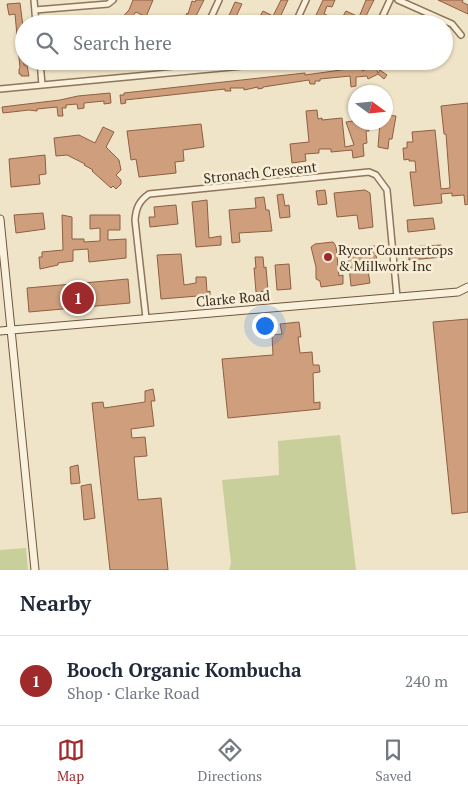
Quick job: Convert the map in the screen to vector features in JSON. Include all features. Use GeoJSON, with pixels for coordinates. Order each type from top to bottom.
{"type":"FeatureCollection","features":[{"type":"Feature","properties":{"kind":"main road"},"geometry":{"type":"LineString","coordinates":[[0,219],[35,570]]}},
{"type":"Feature","properties":{"kind":"main road","name":"Clarke Road"},"geometry":{"type":"LineString","coordinates":[[0,331],[458,292],[468,287]]}},
{"type":"Feature","properties":{"kind":"street"},"geometry":{"type":"LineString","coordinates":[[34,0],[35,15]]}},
{"type":"Feature","properties":{"kind":"street"},"geometry":{"type":"LineString","coordinates":[[35,10],[108,4],[113,0]]}},
{"type":"Feature","properties":{"kind":"street"},"geometry":{"type":"LineString","coordinates":[[212,15],[219,0]]}},
{"type":"Feature","properties":{"kind":"street"},"geometry":{"type":"LineString","coordinates":[[298,15],[306,0]]}},
{"type":"Feature","properties":{"kind":"street"},"geometry":{"type":"LineString","coordinates":[[383,15],[390,0]]}},
{"type":"Feature","properties":{"kind":"street"},"geometry":{"type":"LineString","coordinates":[[398,0],[432,15]]}},
{"type":"Feature","properties":{"kind":"street"},"geometry":{"type":"LineString","coordinates":[[453,25],[461,35]]}},
{"type":"Feature","properties":{"kind":"street"},"geometry":{"type":"LineString","coordinates":[[41,70],[42,85]]}},
{"type":"Feature","properties":{"kind":"street"},"geometry":{"type":"LineString","coordinates":[[0,89],[207,70]]}},
{"type":"Feature","properties":{"kind":"street","name":"Stronach Crescent"},"geometry":{"type":"LineString","coordinates":[[146,318],[135,220],[136,209],[142,199],[149,194],[369,172],[376,175],[387,190],[397,297]]}},
{"type":"Feature","properties":{"kind":"green space"},"geometry":{"type":"Polygon","coordinates":[[[340,435],[356,570],[229,570],[231,563],[222,480],[279,475],[278,441],[340,435]]]}},
{"type":"Feature","properties":{"kind":"green space"},"geometry":{"type":"Polygon","coordinates":[[[26,548],[28,570],[0,570],[0,550],[26,548]]]}},
{"type":"Feature","properties":{"kind":"building"},"geometry":{"type":"Polygon","coordinates":[[[133,0],[153,0],[147,15],[136,12],[133,15],[124,15],[129,10],[133,0]]]}},
{"type":"Feature","properties":{"kind":"building"},"geometry":{"type":"Polygon","coordinates":[[[196,0],[204,0],[196,15],[186,15],[192,1],[195,2],[196,0]]]}},
{"type":"Feature","properties":{"kind":"building"},"geometry":{"type":"Polygon","coordinates":[[[281,0],[288,0],[281,15],[274,15],[281,0]]]}},
{"type":"Feature","properties":{"kind":"building"},"geometry":{"type":"Polygon","coordinates":[[[323,0],[335,0],[332,7],[327,6],[324,14],[326,15],[316,15],[323,0]]]}},
{"type":"Feature","properties":{"kind":"building"},"geometry":{"type":"Polygon","coordinates":[[[366,0],[374,0],[366,15],[360,15],[366,0]]]}},
{"type":"Feature","properties":{"kind":"building"},"geometry":{"type":"Polygon","coordinates":[[[438,0],[463,0],[462,2],[468,5],[468,14],[438,0]]]}},
{"type":"Feature","properties":{"kind":"building"},"geometry":{"type":"Polygon","coordinates":[[[235,2],[242,4],[237,15],[229,15],[235,2]]]}},
{"type":"Feature","properties":{"kind":"building"},"geometry":{"type":"Polygon","coordinates":[[[20,3],[22,15],[9,15],[7,4],[20,3]]]}},
{"type":"Feature","properties":{"kind":"building"},"geometry":{"type":"Polygon","coordinates":[[[263,11],[271,15],[261,15],[263,11]]]}},
{"type":"Feature","properties":{"kind":"building"},"geometry":{"type":"Polygon","coordinates":[[[346,11],[355,15],[344,15],[346,11]]]}},
{"type":"Feature","properties":{"kind":"building"},"geometry":{"type":"Polygon","coordinates":[[[19,70],[28,70],[29,76],[21,76],[19,70]]]}},
{"type":"Feature","properties":{"kind":"building"},"geometry":{"type":"Polygon","coordinates":[[[341,70],[377,70],[378,73],[380,70],[387,75],[384,79],[378,74],[368,79],[367,76],[356,77],[356,85],[351,85],[350,76],[320,79],[320,81],[315,81],[315,84],[310,84],[309,80],[258,89],[258,87],[244,90],[244,88],[230,88],[231,91],[225,91],[225,89],[125,100],[126,103],[121,104],[120,95],[124,95],[124,93],[305,73],[305,75],[341,70]]]}},
{"type":"Feature","properties":{"kind":"building"},"geometry":{"type":"Polygon","coordinates":[[[110,93],[111,103],[104,104],[104,101],[84,103],[84,108],[78,109],[77,104],[66,105],[66,108],[62,108],[63,116],[58,116],[57,107],[37,109],[37,111],[3,113],[2,107],[78,96],[110,93]]]}},
{"type":"Feature","properties":{"kind":"building"},"geometry":{"type":"Polygon","coordinates":[[[468,103],[468,204],[465,205],[464,195],[452,196],[452,193],[441,194],[442,203],[414,206],[410,172],[416,172],[415,161],[404,160],[403,148],[407,148],[407,142],[413,142],[412,132],[435,130],[441,189],[450,188],[446,134],[444,134],[441,106],[468,103]]]}},
{"type":"Feature","properties":{"kind":"building"},"geometry":{"type":"Polygon","coordinates":[[[317,110],[318,119],[322,118],[322,120],[342,118],[345,147],[354,145],[349,130],[369,130],[366,131],[367,143],[363,144],[364,156],[353,158],[352,150],[331,152],[331,149],[319,149],[319,153],[305,154],[306,161],[292,163],[290,144],[309,142],[306,111],[317,110]]]}},
{"type":"Feature","properties":{"kind":"building"},"geometry":{"type":"Polygon","coordinates":[[[393,116],[396,116],[392,139],[389,139],[388,149],[378,147],[379,130],[393,130],[393,116]]]}},
{"type":"Feature","properties":{"kind":"building"},"geometry":{"type":"Polygon","coordinates":[[[201,124],[204,147],[183,150],[184,161],[175,162],[176,173],[139,177],[136,159],[131,160],[127,131],[201,124]]]}},
{"type":"Feature","properties":{"kind":"building"},"geometry":{"type":"Polygon","coordinates":[[[103,127],[114,132],[106,147],[119,160],[121,170],[116,175],[121,180],[121,184],[116,189],[113,186],[111,188],[85,164],[67,155],[56,156],[54,138],[79,135],[95,143],[103,127]]]}},
{"type":"Feature","properties":{"kind":"building"},"geometry":{"type":"Polygon","coordinates":[[[45,155],[46,174],[39,175],[40,184],[11,187],[9,159],[45,155]]]}},
{"type":"Feature","properties":{"kind":"building"},"geometry":{"type":"Polygon","coordinates":[[[325,190],[327,204],[318,205],[316,191],[325,190]]]}},
{"type":"Feature","properties":{"kind":"building"},"geometry":{"type":"Polygon","coordinates":[[[365,190],[370,193],[373,227],[359,229],[357,215],[337,217],[334,193],[365,190]]]}},
{"type":"Feature","properties":{"kind":"building"},"geometry":{"type":"Polygon","coordinates":[[[283,194],[285,206],[289,205],[290,217],[280,218],[277,195],[283,194]]]}},
{"type":"Feature","properties":{"kind":"building"},"geometry":{"type":"Polygon","coordinates":[[[264,197],[266,210],[269,210],[272,231],[239,233],[240,242],[232,243],[229,210],[256,208],[255,198],[264,197]]]}},
{"type":"Feature","properties":{"kind":"building"},"geometry":{"type":"Polygon","coordinates":[[[207,200],[209,238],[221,236],[221,245],[196,247],[192,202],[207,200]]]}},
{"type":"Feature","properties":{"kind":"building"},"geometry":{"type":"Polygon","coordinates":[[[176,205],[178,224],[150,227],[149,217],[155,217],[154,207],[176,205]]]}},
{"type":"Feature","properties":{"kind":"building"},"geometry":{"type":"Polygon","coordinates":[[[43,213],[45,229],[16,233],[14,215],[43,213]]]}},
{"type":"Feature","properties":{"kind":"building"},"geometry":{"type":"Polygon","coordinates":[[[62,215],[72,217],[72,239],[84,239],[84,242],[100,241],[100,228],[90,229],[90,215],[120,215],[120,230],[108,230],[108,240],[126,239],[126,258],[89,262],[88,249],[73,250],[73,261],[58,263],[58,265],[40,269],[39,257],[42,257],[42,252],[63,250],[62,215]]]}},
{"type":"Feature","properties":{"kind":"building"},"geometry":{"type":"Polygon","coordinates":[[[433,218],[435,229],[408,232],[407,220],[433,218]]]}},
{"type":"Feature","properties":{"kind":"building"},"geometry":{"type":"Polygon","coordinates":[[[333,242],[336,246],[339,276],[343,275],[343,284],[321,287],[320,281],[316,279],[316,267],[311,247],[315,244],[333,242]]]}},
{"type":"Feature","properties":{"kind":"building"},"geometry":{"type":"Polygon","coordinates":[[[441,245],[443,257],[409,260],[408,247],[441,245]]]}},
{"type":"Feature","properties":{"kind":"building"},"geometry":{"type":"Polygon","coordinates":[[[375,246],[377,263],[381,262],[381,270],[368,270],[370,283],[351,286],[347,248],[375,246]]]}},
{"type":"Feature","properties":{"kind":"building"},"geometry":{"type":"Polygon","coordinates":[[[181,254],[184,285],[196,283],[196,277],[206,277],[207,292],[210,291],[210,295],[161,299],[157,255],[181,254]]]}},
{"type":"Feature","properties":{"kind":"building"},"geometry":{"type":"Polygon","coordinates":[[[255,257],[263,257],[264,268],[266,267],[268,291],[256,292],[255,257]]]}},
{"type":"Feature","properties":{"kind":"building"},"geometry":{"type":"Polygon","coordinates":[[[289,264],[291,289],[277,290],[275,265],[289,264]]]}},
{"type":"Feature","properties":{"kind":"building"},"geometry":{"type":"Polygon","coordinates":[[[128,279],[130,303],[29,312],[27,288],[128,279]]]}},
{"type":"Feature","properties":{"kind":"building"},"geometry":{"type":"Polygon","coordinates":[[[468,319],[468,512],[452,514],[433,322],[468,319]]]}},
{"type":"Feature","properties":{"kind":"building"},"geometry":{"type":"Polygon","coordinates":[[[299,322],[301,337],[298,337],[300,353],[312,352],[313,365],[319,365],[320,372],[313,373],[314,403],[320,402],[320,409],[228,418],[222,359],[273,355],[272,335],[282,334],[280,324],[299,322]]]}},
{"type":"Feature","properties":{"kind":"building"},"geometry":{"type":"Polygon","coordinates":[[[153,389],[155,401],[151,401],[154,426],[131,429],[132,438],[145,437],[147,456],[134,457],[138,500],[161,498],[168,570],[110,570],[92,403],[103,402],[104,408],[145,402],[145,391],[153,389]]]}},
{"type":"Feature","properties":{"kind":"building"},"geometry":{"type":"Polygon","coordinates":[[[78,465],[80,483],[71,484],[70,467],[78,465]]]}},
{"type":"Feature","properties":{"kind":"building"},"geometry":{"type":"Polygon","coordinates":[[[91,484],[95,518],[84,520],[81,486],[91,484]]]}},
{"type":"Feature","properties":{"kind":"place","name":"Rycor Countertops & Millwork Inc"},"geometry":{"type":"Point","coordinates":[328,257]}},
{"type":"Feature","properties":{"kind":"place","name":"Booch Organic Kombucha"},"geometry":{"type":"Point","coordinates":[78,298]}}]}
